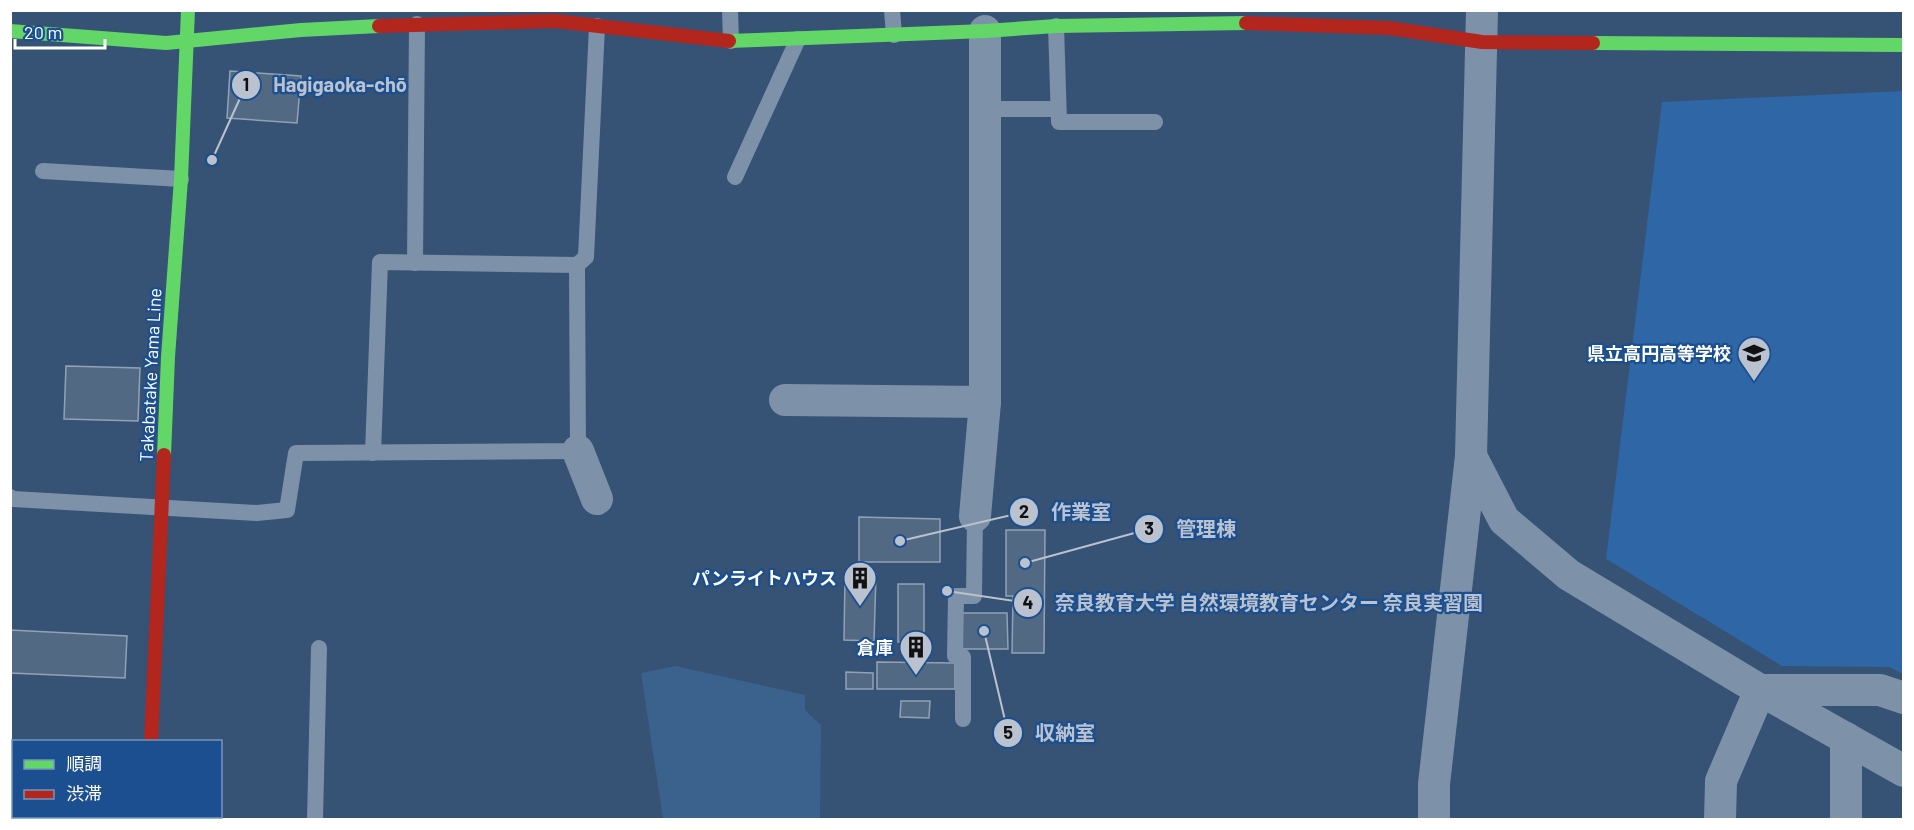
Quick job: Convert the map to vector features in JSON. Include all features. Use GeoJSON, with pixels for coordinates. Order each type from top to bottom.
{"type":"FeatureCollection","features":[{"type":"Feature","properties":{"kind":"street","name":"Takabatake Yama Line"},"geometry":{"type":"LineString","coordinates":[[150,740],[168,357],[181,179],[188,10]]}},
{"type":"Feature","properties":{"kind":"street"},"geometry":{"type":"LineString","coordinates":[[1434,819],[1434,784],[1470,456],[1482,10]]}},
{"type":"Feature","properties":{"kind":"street"},"geometry":{"type":"LineString","coordinates":[[10,31],[166,44],[301,30],[555,16],[597,26],[731,41],[894,35],[985,21],[1056,26],[1232,23],[1389,28],[1482,42],[1904,45]]}},
{"type":"Feature","properties":{"kind":"street"},"geometry":{"type":"LineString","coordinates":[[975,516],[985,402],[985,21]]}},
{"type":"Feature","properties":{"kind":"street"},"geometry":{"type":"LineString","coordinates":[[785,400],[985,402]]}},
{"type":"Feature","properties":{"kind":"street"},"geometry":{"type":"LineString","coordinates":[[578,451],[597,499]]}},
{"type":"Feature","properties":{"kind":"street"},"geometry":{"type":"LineString","coordinates":[[1470,456],[1504,520],[1569,575],[1760,690],[1904,771]]}},
{"type":"Feature","properties":{"kind":"street"},"geometry":{"type":"LineString","coordinates":[[1760,690],[1880,690],[1904,698]]}},
{"type":"Feature","properties":{"kind":"street"},"geometry":{"type":"LineString","coordinates":[[1720,819],[1721,781],[1760,690]]}},
{"type":"Feature","properties":{"kind":"street"},"geometry":{"type":"LineString","coordinates":[[1846,738],[1846,819]]}},
{"type":"Feature","properties":{"kind":"lane"},"geometry":{"type":"LineString","coordinates":[[730,10],[731,41]]}},
{"type":"Feature","properties":{"kind":"lane"},"geometry":{"type":"LineString","coordinates":[[892,10],[894,35]]}},
{"type":"Feature","properties":{"kind":"lane"},"geometry":{"type":"LineString","coordinates":[[415,263],[417,24]]}},
{"type":"Feature","properties":{"kind":"lane"},"geometry":{"type":"LineString","coordinates":[[373,453],[380,262],[577,265],[586,257],[597,26]]}},
{"type":"Feature","properties":{"kind":"lane"},"geometry":{"type":"LineString","coordinates":[[1056,26],[1059,123],[1155,123]]}},
{"type":"Feature","properties":{"kind":"lane"},"geometry":{"type":"LineString","coordinates":[[735,177],[798,39]]}},
{"type":"Feature","properties":{"kind":"lane"},"geometry":{"type":"LineString","coordinates":[[985,109],[1059,109]]}},
{"type":"Feature","properties":{"kind":"lane"},"geometry":{"type":"LineString","coordinates":[[43,171],[181,179]]}},
{"type":"Feature","properties":{"kind":"lane"},"geometry":{"type":"LineString","coordinates":[[10,497],[13,499],[257,513],[287,510],[296,453],[578,451],[577,265]]}},
{"type":"Feature","properties":{"kind":"lane"},"geometry":{"type":"LineString","coordinates":[[963,719],[963,657],[955,656],[956,596],[975,596],[975,516]]}},
{"type":"Feature","properties":{"kind":"lane"},"geometry":{"type":"LineString","coordinates":[[315,819],[319,648]]}},
{"type":"Feature","properties":{"kind":"shaded area","name":"県立高円高等学校"},"geometry":{"type":"Polygon","coordinates":[[[1903,91],[1903,674],[1889,667],[1782,666],[1606,559],[1662,102],[1903,91]]]}},
{"type":"Feature","properties":{"kind":"shaded area"},"geometry":{"type":"Polygon","coordinates":[[[676,666],[805,695],[805,710],[821,725],[820,819],[663,819],[641,673],[676,666]]]}},
{"type":"Feature","properties":{"kind":"building"},"geometry":{"type":"Polygon","coordinates":[[[230,71],[301,76],[297,123],[227,118],[230,71]]]}},
{"type":"Feature","properties":{"kind":"building"},"geometry":{"type":"Polygon","coordinates":[[[66,366],[140,368],[138,421],[64,419],[66,366]]]}},
{"type":"Feature","properties":{"kind":"building"},"geometry":{"type":"Polygon","coordinates":[[[859,517],[940,519],[940,562],[859,562],[859,517]]]}},
{"type":"Feature","properties":{"kind":"building"},"geometry":{"type":"Polygon","coordinates":[[[1006,530],[1045,530],[1044,653],[1012,653],[1013,596],[1006,596],[1006,530]]]}},
{"type":"Feature","properties":{"kind":"building","name":"パンライトハウス"},"geometry":{"type":"Polygon","coordinates":[[[845,574],[876,574],[874,641],[844,640],[845,574]]]}},
{"type":"Feature","properties":{"kind":"building"},"geometry":{"type":"Polygon","coordinates":[[[898,584],[924,584],[924,642],[898,642],[898,584]]]}},
{"type":"Feature","properties":{"kind":"building"},"geometry":{"type":"Polygon","coordinates":[[[961,613],[1007,613],[1008,649],[961,649],[961,613]]]}},
{"type":"Feature","properties":{"kind":"building"},"geometry":{"type":"Polygon","coordinates":[[[10,630],[127,636],[125,678],[10,673],[10,630]]]}},
{"type":"Feature","properties":{"kind":"building","name":"倉庫"},"geometry":{"type":"Polygon","coordinates":[[[877,662],[955,663],[955,689],[877,689],[877,662]]]}},
{"type":"Feature","properties":{"kind":"building","name":"倉庫"},"geometry":{"type":"Polygon","coordinates":[[[846,672],[873,673],[873,689],[846,689],[846,672]]]}},
{"type":"Feature","properties":{"kind":"building"},"geometry":{"type":"Polygon","coordinates":[[[901,701],[930,701],[929,718],[900,717],[901,701]]]}},
{"type":"Feature","properties":{"kind":"building"},"geometry":{"type":"Polygon","coordinates":[[[10,760],[12,760],[12,799],[10,799],[10,760]]]}},
{"type":"Feature","properties":{"kind":"traffic: fast"},"geometry":{"type":"LineString","coordinates":[[164,455],[168,357],[181,179],[188,10]]}},
{"type":"Feature","properties":{"kind":"traffic: fast"},"geometry":{"type":"LineString","coordinates":[[729,41],[1056,26],[1246,23]]}},
{"type":"Feature","properties":{"kind":"traffic: fast"},"geometry":{"type":"LineString","coordinates":[[10,31],[166,43],[301,30],[379,26]]}},
{"type":"Feature","properties":{"kind":"traffic: fast"},"geometry":{"type":"LineString","coordinates":[[1593,43],[1904,45]]}},
{"type":"Feature","properties":{"kind":"traffic: jam"},"geometry":{"type":"LineString","coordinates":[[379,26],[555,21],[729,41]]}},
{"type":"Feature","properties":{"kind":"traffic: jam"},"geometry":{"type":"LineString","coordinates":[[1246,23],[1389,28],[1482,42],[1593,43]]}},
{"type":"Feature","properties":{"kind":"traffic: jam"},"geometry":{"type":"LineString","coordinates":[[151,740],[164,455]]}},
{"type":"Feature","properties":{"kind":"place","name":"Hagigaoka-chō"},"geometry":{"type":"Point","coordinates":[212,160]}},
{"type":"Feature","properties":{"kind":"place","name":"県立高円高等学校"},"geometry":{"type":"Point","coordinates":[1754,382]}},
{"type":"Feature","properties":{"kind":"place","name":"作業室"},"geometry":{"type":"Point","coordinates":[900,541]}},
{"type":"Feature","properties":{"kind":"place","name":"管理棟"},"geometry":{"type":"Point","coordinates":[1025,563]}},
{"type":"Feature","properties":{"kind":"place","name":"奈良教育大学 自然環境教育センター 奈良実習園"},"geometry":{"type":"Point","coordinates":[947,591]}},
{"type":"Feature","properties":{"kind":"place","name":"パンライトハウス"},"geometry":{"type":"Point","coordinates":[860,607]}},
{"type":"Feature","properties":{"kind":"place","name":"収納室"},"geometry":{"type":"Point","coordinates":[984,631]}},
{"type":"Feature","properties":{"kind":"place","name":"倉庫"},"geometry":{"type":"Point","coordinates":[916,676]}}]}
